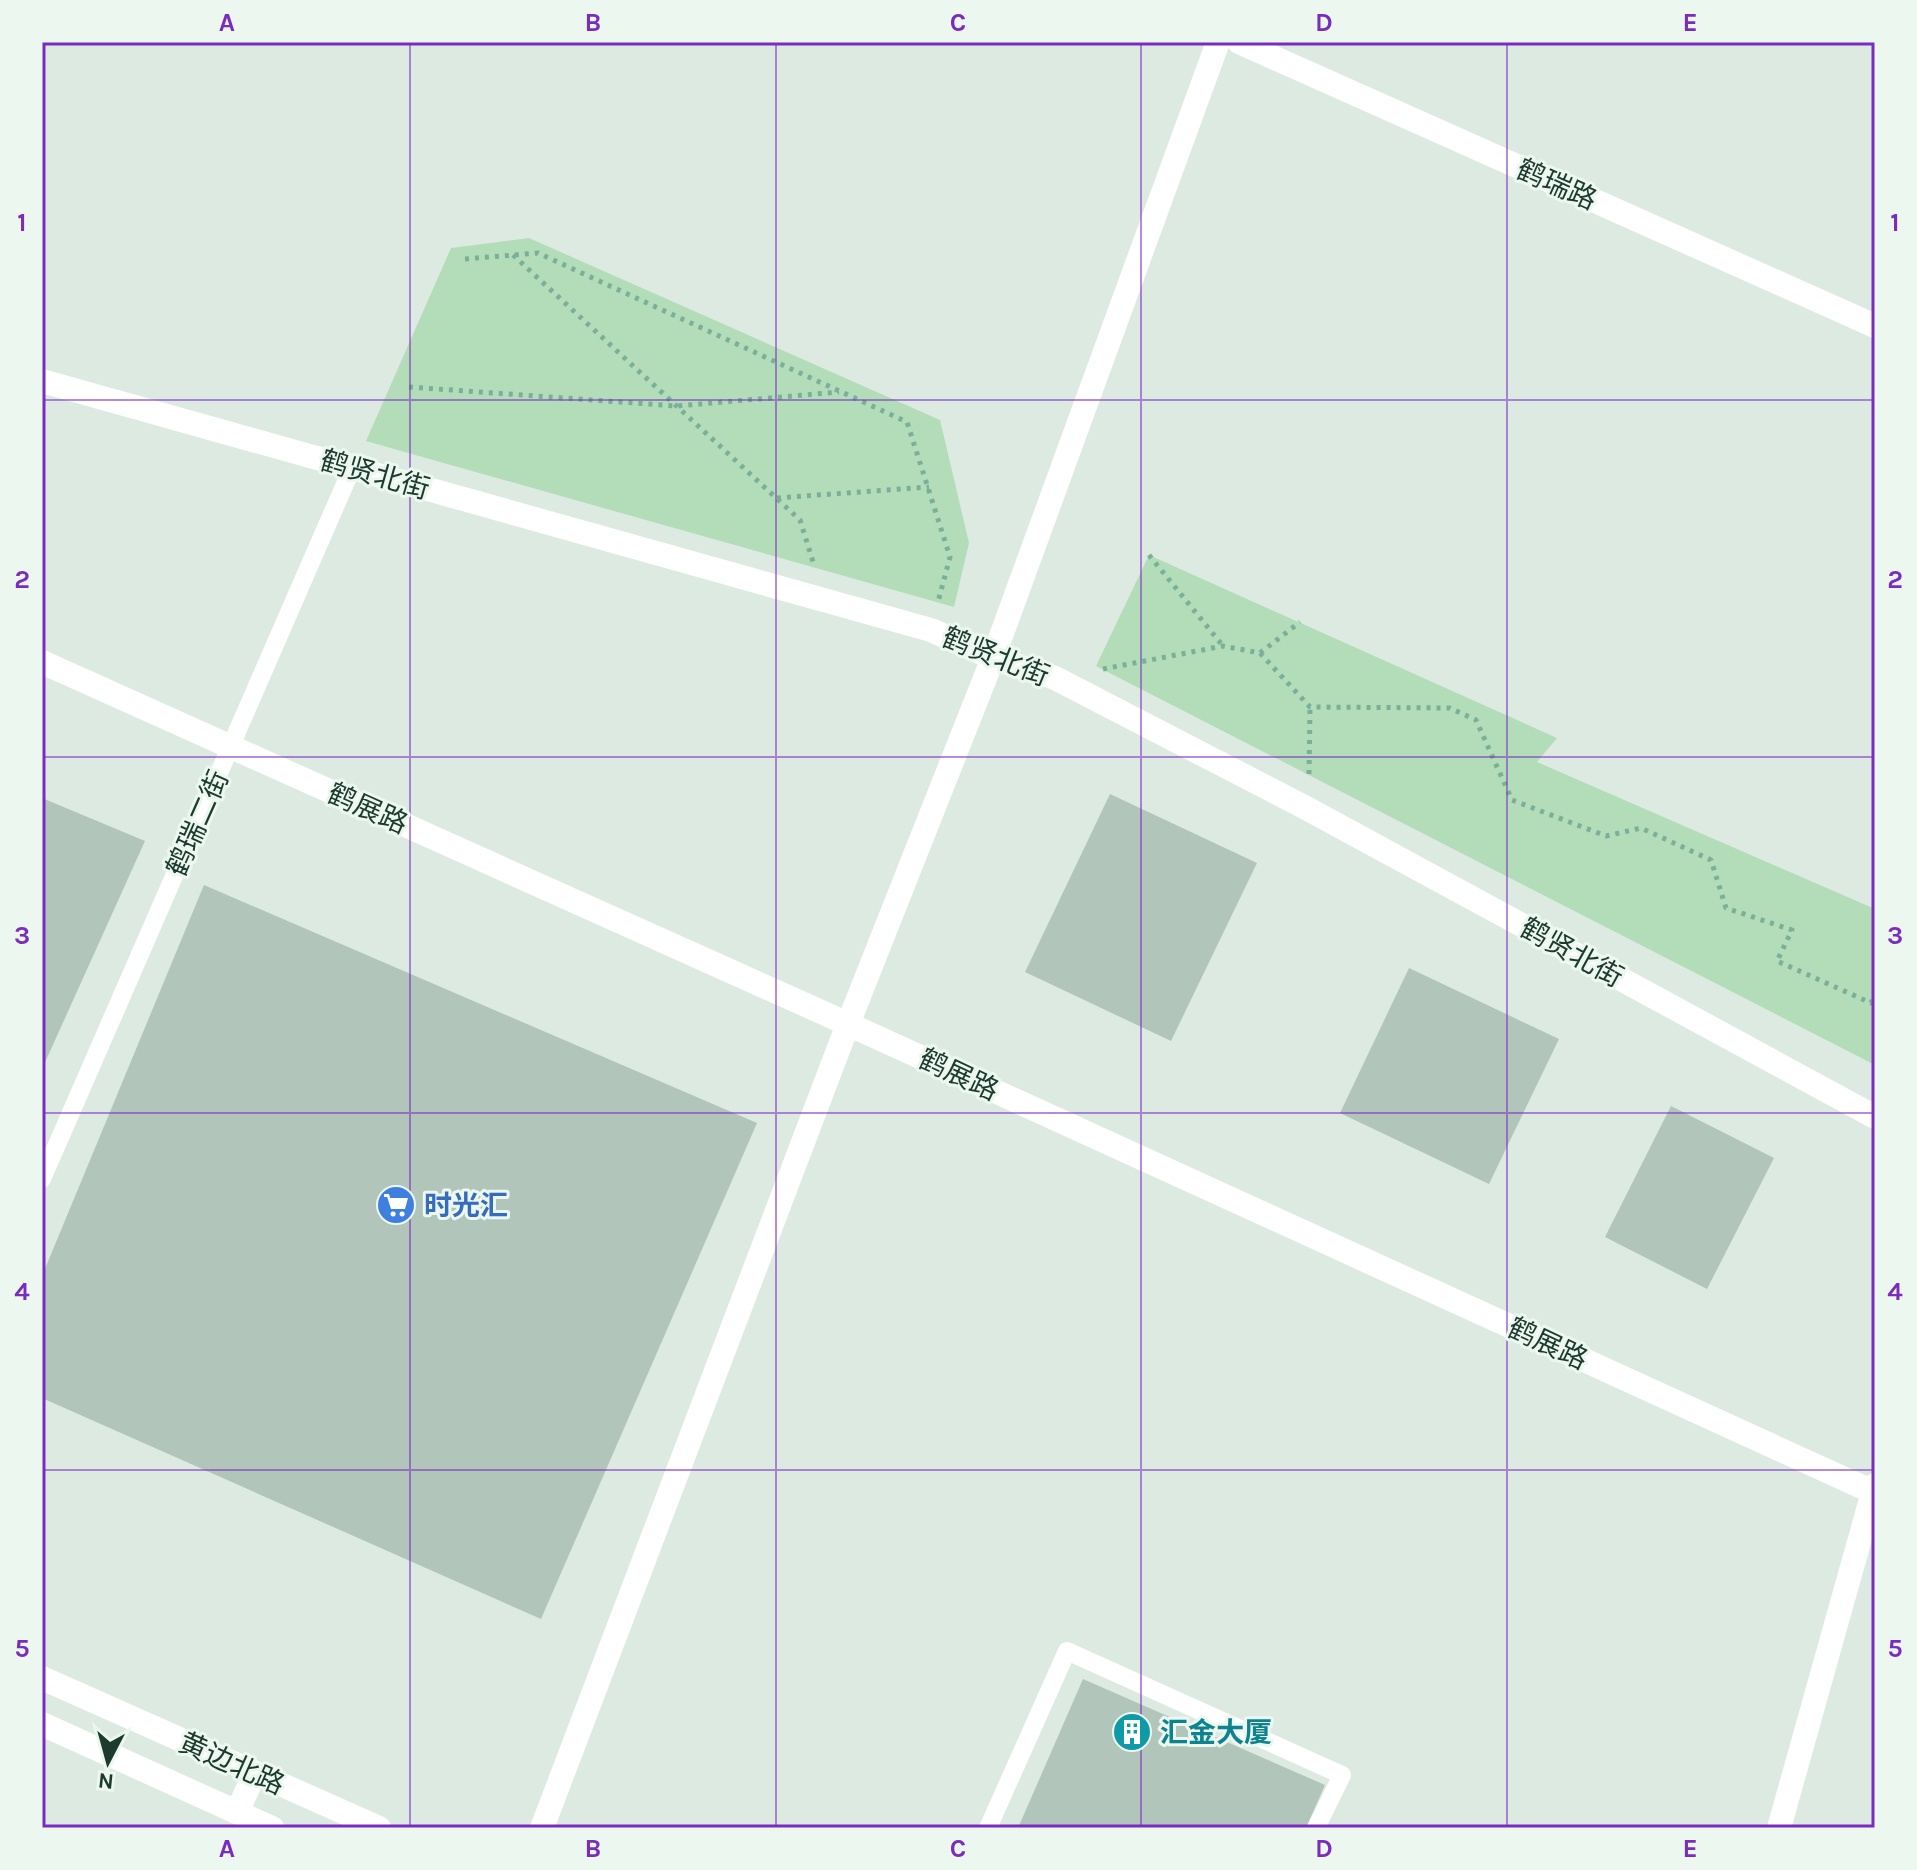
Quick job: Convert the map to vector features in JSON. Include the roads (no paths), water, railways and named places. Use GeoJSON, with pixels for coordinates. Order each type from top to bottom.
{"type":"FeatureCollection","features":[{"type":"Feature","properties":{"kind":"street"},"geometry":{"type":"LineString","coordinates":[[542,1828],[848,1024],[993,658],[1218,42]]}},
{"type":"Feature","properties":{"kind":"street","name":"鹤瑞路"},"geometry":{"type":"LineString","coordinates":[[1239,42],[1875,326]]}},
{"type":"Feature","properties":{"kind":"street","name":"鹤贤北街"},"geometry":{"type":"LineString","coordinates":[[42,381],[931,630],[993,658],[1055,678],[1308,809],[1875,1117]]}},
{"type":"Feature","properties":{"kind":"street","name":"鹤展路"},"geometry":{"type":"LineString","coordinates":[[42,662],[1874,1488]]}},
{"type":"Feature","properties":{"kind":"street"},"geometry":{"type":"LineString","coordinates":[[1779,1828],[1874,1488]]}},
{"type":"Feature","properties":{"kind":"street","name":"黄边北路"},"geometry":{"type":"LineString","coordinates":[[42,1678],[379,1828]]}},
{"type":"Feature","properties":{"kind":"street","name":"黄边北路"},"geometry":{"type":"LineString","coordinates":[[42,1724],[272,1828]]}},
{"type":"Feature","properties":{"kind":"street"},"geometry":{"type":"LineString","coordinates":[[237,1812],[255,1773]]}},
{"type":"Feature","properties":{"kind":"lane","name":"鹤瑞二街"},"geometry":{"type":"LineString","coordinates":[[42,1179],[352,468]]}},
{"type":"Feature","properties":{"kind":"lane"},"geometry":{"type":"LineString","coordinates":[[988,1828],[1067,1651],[1342,1775],[1316,1828]]}},
{"type":"Feature","properties":{"kind":"place","name":"时光汇"},"geometry":{"type":"Point","coordinates":[396,1205]}},
{"type":"Feature","properties":{"kind":"place","name":"汇金大厦"},"geometry":{"type":"Point","coordinates":[1132,1732]}}]}
